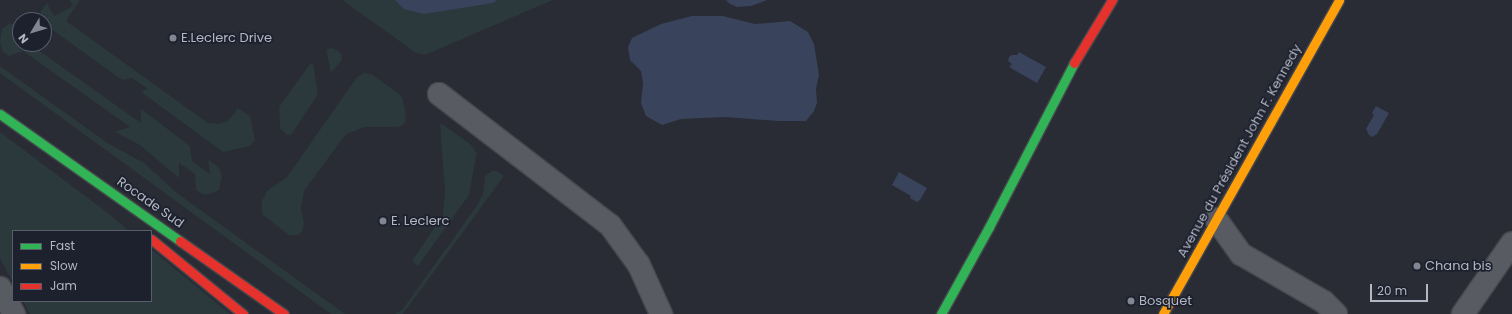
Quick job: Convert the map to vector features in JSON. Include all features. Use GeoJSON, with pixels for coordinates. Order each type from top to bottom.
{"type":"FeatureCollection","features":[{"type":"Feature","properties":{"kind":"main road"},"geometry":{"type":"LineString","coordinates":[[941,314],[1075,61],[1112,0]]}},
{"type":"Feature","properties":{"kind":"main road","name":"Avenue du Président John F. Kennedy"},"geometry":{"type":"LineString","coordinates":[[1163,314],[1339,0]]}},
{"type":"Feature","properties":{"kind":"main road","name":"Rocade Sud"},"geometry":{"type":"LineString","coordinates":[[0,114],[99,196]]}},
{"type":"Feature","properties":{"kind":"main road","name":"Rocade Sud"},"geometry":{"type":"LineString","coordinates":[[0,114],[284,314]]}},
{"type":"Feature","properties":{"kind":"main road"},"geometry":{"type":"LineString","coordinates":[[152,240],[243,314]]}},
{"type":"Feature","properties":{"kind":"street"},"geometry":{"type":"LineString","coordinates":[[439,94],[610,225],[639,264],[661,314]]}},
{"type":"Feature","properties":{"kind":"street"},"geometry":{"type":"LineString","coordinates":[[1216,219],[1241,254],[1324,302],[1336,314]]}},
{"type":"Feature","properties":{"kind":"street"},"geometry":{"type":"LineString","coordinates":[[1463,314],[1512,243]]}},
{"type":"Feature","properties":{"kind":"street"},"geometry":{"type":"LineString","coordinates":[[0,288],[14,314]]}},
{"type":"Feature","properties":{"kind":"shaded area"},"geometry":{"type":"Polygon","coordinates":[[[70,0],[80,0],[66,21],[208,123],[219,124],[228,121],[238,108],[250,116],[255,140],[250,146],[223,152],[141,92],[148,89],[132,78],[122,80],[52,30],[52,12],[54,16],[73,6],[70,0]]]}},
{"type":"Feature","properties":{"kind":"shaded area"},"geometry":{"type":"Polygon","coordinates":[[[342,0],[553,0],[425,55],[416,53],[342,0]]]}},
{"type":"Feature","properties":{"kind":"shaded area"},"geometry":{"type":"Polygon","coordinates":[[[47,3],[52,12],[41,12],[41,11],[47,3]]]}},
{"type":"Feature","properties":{"kind":"shaded area"},"geometry":{"type":"Polygon","coordinates":[[[12,24],[12,52],[20,52],[9,56],[3,52],[0,42],[2,29],[12,24]]]}},
{"type":"Feature","properties":{"kind":"shaded area"},"geometry":{"type":"Polygon","coordinates":[[[332,48],[340,52],[342,57],[341,61],[331,73],[326,49],[332,48]]]}},
{"type":"Feature","properties":{"kind":"shaded area"},"geometry":{"type":"Polygon","coordinates":[[[24,52],[41,52],[141,123],[141,109],[190,146],[192,161],[210,174],[208,159],[219,168],[222,176],[219,190],[210,194],[202,194],[196,190],[195,174],[179,163],[179,178],[140,145],[115,132],[130,127],[24,52]]]}},
{"type":"Feature","properties":{"kind":"shaded area"},"geometry":{"type":"Polygon","coordinates":[[[313,63],[318,94],[291,135],[287,135],[280,128],[279,107],[310,64],[313,63]]]}},
{"type":"Feature","properties":{"kind":"shaded area"},"geometry":{"type":"Polygon","coordinates":[[[0,66],[106,142],[144,163],[177,193],[345,314],[331,314],[0,73],[0,66]]]}},
{"type":"Feature","properties":{"kind":"shaded area"},"geometry":{"type":"Polygon","coordinates":[[[364,73],[373,75],[400,95],[403,99],[406,118],[404,124],[398,127],[364,127],[347,134],[304,191],[301,208],[304,224],[302,231],[299,235],[289,235],[263,215],[261,209],[262,200],[267,191],[287,177],[357,77],[364,73]]]}},
{"type":"Feature","properties":{"kind":"shaded area"},"geometry":{"type":"Polygon","coordinates":[[[442,124],[470,144],[477,153],[469,195],[418,266],[412,261],[443,215],[445,190],[440,125],[442,124]]]}},
{"type":"Feature","properties":{"kind":"shaded area"},"geometry":{"type":"Polygon","coordinates":[[[0,132],[108,213],[128,230],[12,230],[12,281],[0,258],[0,132]]]}},
{"type":"Feature","properties":{"kind":"shaded area"},"geometry":{"type":"Polygon","coordinates":[[[492,171],[497,171],[504,176],[403,314],[395,314],[402,310],[476,207],[483,194],[485,176],[492,171]]]}},
{"type":"Feature","properties":{"kind":"shaded area"},"geometry":{"type":"Polygon","coordinates":[[[152,250],[230,314],[30,314],[24,302],[152,302],[152,250]]]}},
{"type":"Feature","properties":{"kind":"water"},"geometry":{"type":"Polygon","coordinates":[[[395,0],[497,0],[493,3],[424,14],[404,9],[395,0]]]}},
{"type":"Feature","properties":{"kind":"water"},"geometry":{"type":"Polygon","coordinates":[[[726,0],[767,0],[751,6],[737,7],[730,4],[726,0]]]}},
{"type":"Feature","properties":{"kind":"water"},"geometry":{"type":"Polygon","coordinates":[[[692,16],[723,16],[755,24],[790,21],[808,32],[814,44],[819,75],[816,89],[817,103],[814,111],[806,121],[779,121],[725,117],[681,119],[662,125],[646,116],[641,103],[643,84],[641,71],[630,60],[628,47],[632,38],[661,24],[692,16]]]}},
{"type":"Feature","properties":{"kind":"water"},"geometry":{"type":"Polygon","coordinates":[[[1019,52],[1046,67],[1037,83],[1009,67],[1012,64],[1008,61],[1009,57],[1012,55],[1017,55],[1019,52]]]}},
{"type":"Feature","properties":{"kind":"water"},"geometry":{"type":"Polygon","coordinates":[[[1376,106],[1389,113],[1377,134],[1372,137],[1366,129],[1374,115],[1372,113],[1376,106]]]}},
{"type":"Feature","properties":{"kind":"water"},"geometry":{"type":"Polygon","coordinates":[[[899,172],[927,188],[920,200],[917,202],[910,198],[911,196],[892,185],[899,172]]]}},
{"type":"Feature","properties":{"kind":"traffic: fast"},"geometry":{"type":"LineString","coordinates":[[941,314],[989,227],[1074,63]]}},
{"type":"Feature","properties":{"kind":"traffic: fast"},"geometry":{"type":"LineString","coordinates":[[0,114],[180,241]]}},
{"type":"Feature","properties":{"kind":"traffic: slow"},"geometry":{"type":"LineString","coordinates":[[1163,314],[1339,0]]}},
{"type":"Feature","properties":{"kind":"traffic: jam"},"geometry":{"type":"LineString","coordinates":[[1074,63],[1112,0]]}},
{"type":"Feature","properties":{"kind":"traffic: jam"},"geometry":{"type":"LineString","coordinates":[[152,240],[243,314]]}},
{"type":"Feature","properties":{"kind":"traffic: jam"},"geometry":{"type":"LineString","coordinates":[[180,241],[284,314]]}},
{"type":"Feature","properties":{"kind":"place","name":"E.Leclerc Drive"},"geometry":{"type":"Point","coordinates":[173,38]}},
{"type":"Feature","properties":{"kind":"place","name":"E. Leclerc"},"geometry":{"type":"Point","coordinates":[383,221]}},
{"type":"Feature","properties":{"kind":"place","name":"Chana bis"},"geometry":{"type":"Point","coordinates":[1417,266]}},
{"type":"Feature","properties":{"kind":"place","name":"Bosquet"},"geometry":{"type":"Point","coordinates":[1131,301]}}]}
